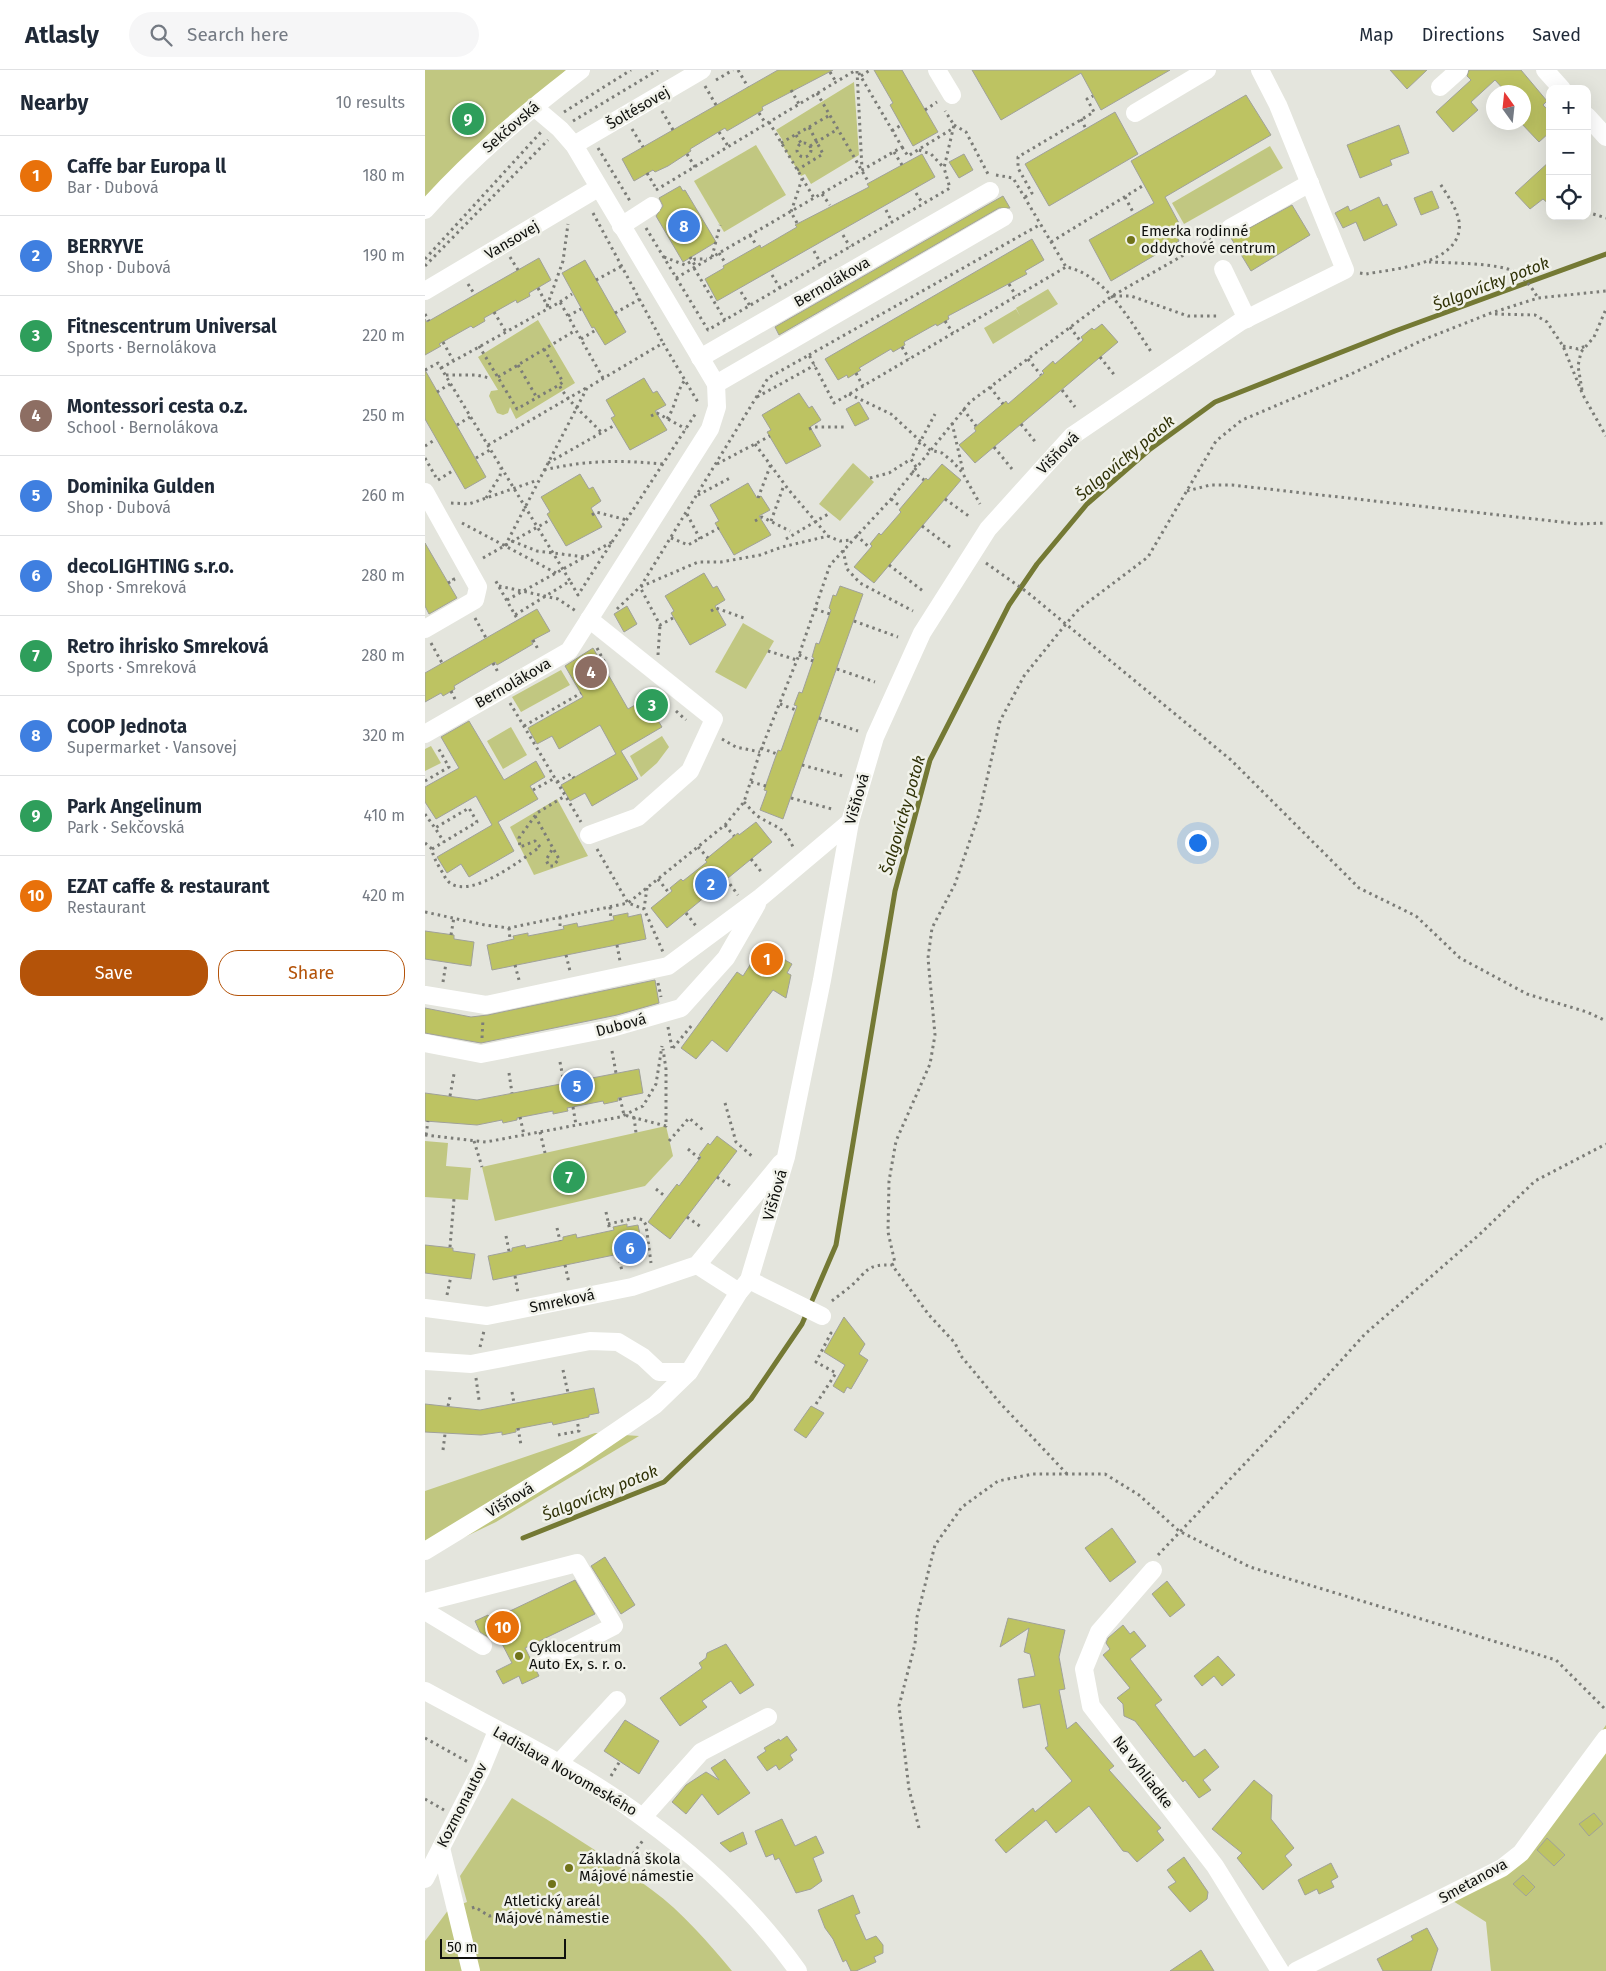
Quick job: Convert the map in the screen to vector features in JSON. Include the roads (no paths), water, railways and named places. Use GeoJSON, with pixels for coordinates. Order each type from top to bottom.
{"type":"FeatureCollection","features":[{"type":"Feature","properties":{"kind":"street","name":"Sekčovská"},"geometry":{"type":"LineString","coordinates":[[425,210],[459,172],[533,107],[581,70]]}},
{"type":"Feature","properties":{"kind":"street"},"geometry":{"type":"LineString","coordinates":[[937,70],[944,99]]}},
{"type":"Feature","properties":{"kind":"street"},"geometry":{"type":"LineString","coordinates":[[1135,113],[1207,70]]}},
{"type":"Feature","properties":{"kind":"street"},"geometry":{"type":"LineString","coordinates":[[1230,228],[1310,184],[1278,105],[1260,70]]}},
{"type":"Feature","properties":{"kind":"street"},"geometry":{"type":"LineString","coordinates":[[1440,88],[1459,70]]}},
{"type":"Feature","properties":{"kind":"street"},"geometry":{"type":"LineString","coordinates":[[1545,70],[1558,85]]}},
{"type":"Feature","properties":{"kind":"street","name":"Šoltésovej"},"geometry":{"type":"LineString","coordinates":[[574,145],[704,78]]}},
{"type":"Feature","properties":{"kind":"street"},"geometry":{"type":"LineString","coordinates":[[533,107],[555,125],[574,145],[716,384]]}},
{"type":"Feature","properties":{"kind":"street"},"geometry":{"type":"LineString","coordinates":[[1591,120],[1606,137]]}},
{"type":"Feature","properties":{"kind":"street","name":"Višňová"},"geometry":{"type":"LineString","coordinates":[[425,1551],[576,1459],[655,1404],[689,1372],[744,1286],[786,1157],[823,980],[850,822],[875,737],[918,641],[971,553],[988,529],[1073,436],[1247,319],[1345,270],[1310,184]]}},
{"type":"Feature","properties":{"kind":"street","name":"Vansovej"},"geometry":{"type":"LineString","coordinates":[[425,291],[598,188]]}},
{"type":"Feature","properties":{"kind":"street","name":"Bernolákova"},"geometry":{"type":"LineString","coordinates":[[700,358],[990,191]]}},
{"type":"Feature","properties":{"kind":"street"},"geometry":{"type":"LineString","coordinates":[[621,226],[645,211]]}},
{"type":"Feature","properties":{"kind":"street","name":"Bernolákova"},"geometry":{"type":"LineString","coordinates":[[427,733],[569,651],[584,616],[710,428],[717,407],[716,384],[1004,216]]}},
{"type":"Feature","properties":{"kind":"street"},"geometry":{"type":"LineString","coordinates":[[1223,269],[1247,319]]}},
{"type":"Feature","properties":{"kind":"street"},"geometry":{"type":"LineString","coordinates":[[426,632],[475,600],[478,587],[435,487]]}},
{"type":"Feature","properties":{"kind":"street"},"geometry":{"type":"LineString","coordinates":[[584,616],[714,719],[690,771],[638,817],[589,835]]}},
{"type":"Feature","properties":{"kind":"street","name":"Dubová"},"geometry":{"type":"LineString","coordinates":[[425,995],[483,1005],[669,966],[761,897],[850,822]]}},
{"type":"Feature","properties":{"kind":"street","name":"Dubová"},"geometry":{"type":"LineString","coordinates":[[425,1043],[481,1054],[608,1029],[681,1008],[725,958],[761,897]]}},
{"type":"Feature","properties":{"kind":"street"},"geometry":{"type":"LineString","coordinates":[[786,1157],[697,1266],[744,1286],[801,1306],[823,1322]]}},
{"type":"Feature","properties":{"kind":"street","name":"Smreková"},"geometry":{"type":"LineString","coordinates":[[425,1308],[487,1316],[632,1287],[697,1266]]}},
{"type":"Feature","properties":{"kind":"street"},"geometry":{"type":"LineString","coordinates":[[425,1361],[471,1364],[590,1341],[618,1342],[643,1357],[659,1372],[689,1372]]}},
{"type":"Feature","properties":{"kind":"street"},"geometry":{"type":"LineString","coordinates":[[655,1404],[659,1372]]}},
{"type":"Feature","properties":{"kind":"street"},"geometry":{"type":"LineString","coordinates":[[425,1602],[577,1563],[614,1626],[544,1662]]}},
{"type":"Feature","properties":{"kind":"street","name":"Na vyhliadke"},"geometry":{"type":"LineString","coordinates":[[1153,1570],[1099,1632],[1084,1669],[1091,1706],[1215,1866],[1280,1971]]}},
{"type":"Feature","properties":{"kind":"street"},"geometry":{"type":"LineString","coordinates":[[425,1611],[483,1646]]}},
{"type":"Feature","properties":{"kind":"street","name":"Ladislava Novomeského"},"geometry":{"type":"LineString","coordinates":[[425,1691],[558,1764],[643,1817],[727,1887],[770,1932],[798,1971]]}},
{"type":"Feature","properties":{"kind":"street"},"geometry":{"type":"LineString","coordinates":[[558,1764],[617,1700]]}},
{"type":"Feature","properties":{"kind":"street"},"geometry":{"type":"LineString","coordinates":[[643,1817],[701,1752],[768,1716]]}},
{"type":"Feature","properties":{"kind":"street","name":"Kozmonautov"},"geometry":{"type":"LineString","coordinates":[[425,1878],[481,1770],[497,1731]]}},
{"type":"Feature","properties":{"kind":"street","name":"Smetanova"},"geometry":{"type":"LineString","coordinates":[[1296,1971],[1502,1868],[1521,1853],[1606,1738]]}},
{"type":"Feature","properties":{"kind":"street"},"geometry":{"type":"LineString","coordinates":[[441,1848],[471,1971]]}},
{"type":"Feature","properties":{"kind":"waterway","name":"Šalgovícky potok"},"geometry":{"type":"LineString","coordinates":[[523,1538],[664,1482],[751,1399],[802,1324],[836,1245],[895,891],[930,760],[1009,605],[1037,564],[1087,504],[1149,450],[1215,402],[1395,331],[1606,254]]}},
{"type":"Feature","properties":{"kind":"place","name":"Park Angelinum"},"geometry":{"type":"Point","coordinates":[468,119]}},
{"type":"Feature","properties":{"kind":"place","name":"COOP Jednota"},"geometry":{"type":"Point","coordinates":[684,226]}},
{"type":"Feature","properties":{"kind":"place","name":"Emerka rodinné oddychové centrum"},"geometry":{"type":"Point","coordinates":[1131,240]}},
{"type":"Feature","properties":{"kind":"place","name":"Montessori cesta o.z."},"geometry":{"type":"Point","coordinates":[591,672]}},
{"type":"Feature","properties":{"kind":"place","name":"Fitnescentrum Universal"},"geometry":{"type":"Point","coordinates":[652,705]}},
{"type":"Feature","properties":{"kind":"place","name":"BERRYVE"},"geometry":{"type":"Point","coordinates":[711,884]}},
{"type":"Feature","properties":{"kind":"place","name":"Caffe bar Europa ll"},"geometry":{"type":"Point","coordinates":[767,959]}},
{"type":"Feature","properties":{"kind":"place","name":"Dominika Gulden"},"geometry":{"type":"Point","coordinates":[577,1086]}},
{"type":"Feature","properties":{"kind":"place","name":"Retro ihrisko Smreková"},"geometry":{"type":"Point","coordinates":[569,1177]}},
{"type":"Feature","properties":{"kind":"place","name":"decoLIGHTING s.r.o."},"geometry":{"type":"Point","coordinates":[630,1248]}},
{"type":"Feature","properties":{"kind":"place","name":"EZAT caffe & restaurant"},"geometry":{"type":"Point","coordinates":[503,1627]}},
{"type":"Feature","properties":{"kind":"place","name":"Cyklocentrum Auto Ex, s. r. o."},"geometry":{"type":"Point","coordinates":[519,1656]}},
{"type":"Feature","properties":{"kind":"place","name":"Základná škola Májové námestie"},"geometry":{"type":"Point","coordinates":[569,1868]}},
{"type":"Feature","properties":{"kind":"place","name":"Atletický areál Májové námestie"},"geometry":{"type":"Point","coordinates":[552,1884]}}]}
